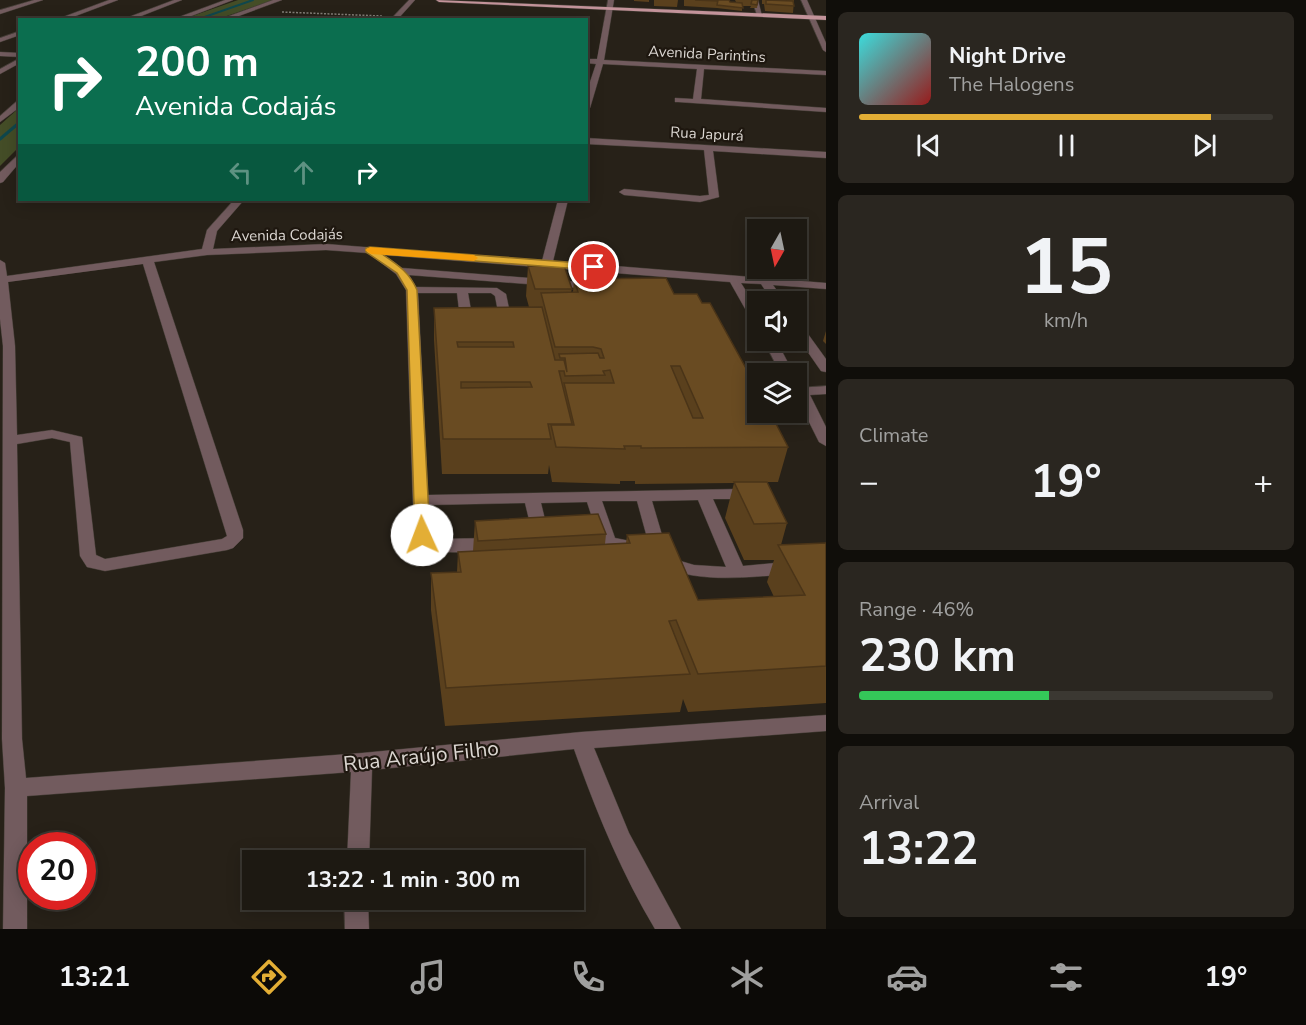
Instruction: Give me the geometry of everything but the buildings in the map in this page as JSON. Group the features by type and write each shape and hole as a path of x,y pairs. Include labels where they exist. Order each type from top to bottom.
{"main road":[{"path":"439,0 610,4 819,18"}],"street":[{"path":"0,12 40,0"},
{"path":"64,18 115,0"},
{"path":"130,18 179,0"},
{"path":"180,18 231,0"},
{"path":"227,18 279,0"},
{"path":"394,18 412,0"},
{"path":"755,0 760,15"},
{"path":"804,0 819,18 826,50"},
{"path":"811,0 826,33"},
{"path":"588,101 600,62 610,4"},
{"path":"0,40 18,34"},
{"path":"0,54 18,55"},
{"path":"0,72 18,61"},
{"name":"Avenida Parintins","path":"588,61 826,74"},
{"path":"697,101 701,67"},
{"path":"0,72 18,72"},
{"path":"678,100 826,110"},
{"path":"0,120 18,105"},
{"name":"Rua Japurá","path":"588,141 826,155"},
{"path":"624,192 700,199 714,197 708,148"},
{"path":"0,180 18,158"},
{"path":"207,252 212,230 238,201"},
{"path":"547,264 563,201"},
{"name":"Avenida Codajás","path":"1,274 207,252 256,248 326,247 826,286"},
{"path":"370,250 400,271 412,290 422,535 431,545 508,544"},
{"path":"9,441 55,433 69,435 77,440 88,556 93,563 105,565 227,544 235,538 236,530 147,259"},
{"path":"400,271 605,286"},
{"path":"1,274 9,346 12,739 16,788 15,929"},
{"path":"733,278 747,302"},
{"path":"764,281 771,291"},
{"path":"412,290 462,289"},
{"path":"807,341 826,368"},
{"path":"826,390 806,390 801,393 826,442"},
{"path":"703,494 737,572"},
{"path":"421,500 738,494 751,498 760,511"},
{"path":"643,496 662,560"},
{"path":"593,497 609,542"},
{"path":"532,498 542,542"},
{"path":"575,541 609,542 637,548 678,568 701,573 779,569 785,564 779,549"},
{"name":"Rua Araújo Filho","path":"16,788 362,762 581,740 826,723"},
{"path":"581,740 624,851 669,929"},
{"path":"358,850 362,762"},
{"path":"356,910 357,929"}],"path":[{"path":"280,12 394,18"}],"green space":[{"path":"238,0 274,0 221,18 187,18"},
{"path":"18,109 18,148 0,166 0,125"}],"waterway":[{"path":"202,18 253,0"},
{"path":"0,139 18,124"}],"slow traffic":[{"path":"371,251 474,258"}],"route":[{"path":"422,535 412,290 400,271 370,250 594,267"}]}
